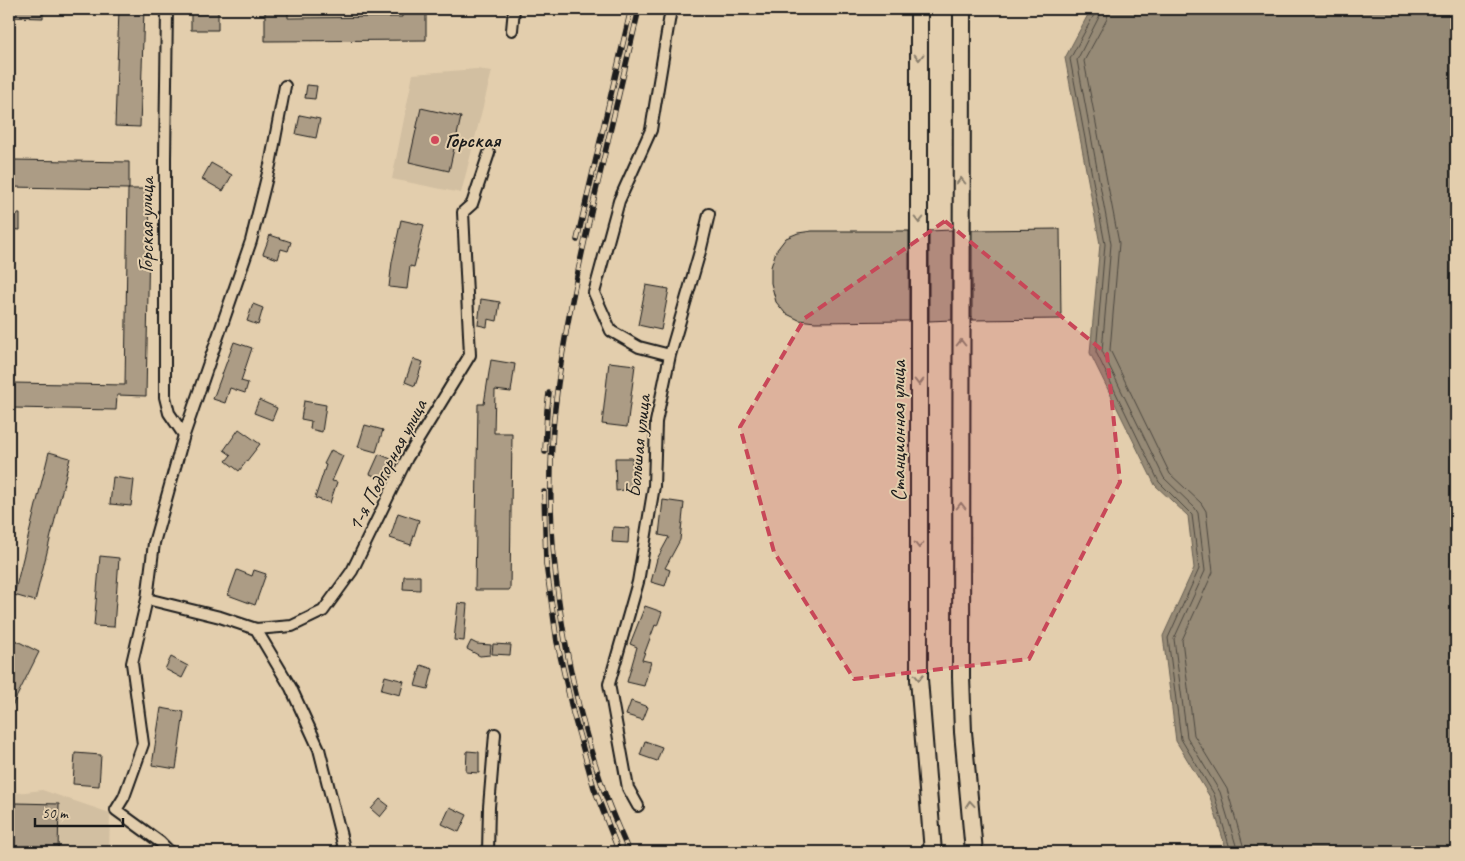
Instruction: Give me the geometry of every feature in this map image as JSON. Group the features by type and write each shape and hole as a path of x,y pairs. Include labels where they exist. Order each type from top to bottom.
{"main road":[{"name":"Станционная улица","path":"919,9 919,679 933,852"},
{"path":"962,9 961,677 963,732 974,852"}],"street":[{"name":"Горская улица","path":"167,9 164,158 165,397 169,413 184,436"},
{"path":"512,30 514,9"},
{"path":"670,355 639,347 611,330 594,293 618,201 651,130 671,9"},
{"path":"170,852 160,842 116,810 124,797 143,744 132,662 147,599 154,543 184,436 251,240 270,164 285,86"},
{"name":"1-я Подгорная улица","path":"147,599 220,617 256,629 292,626 323,612 352,571 407,458 470,355 463,212 472,204 489,153"},
{"name":"Большая улица","path":"638,806 628,788 610,684 638,582 654,486 656,422 670,355 709,214"},
{"path":"256,629 291,688 319,749 345,852"},
{"path":"488,852 489,807 495,734"}],"highlighted area":[{"path":"945,221 1107,354 1120,482 1029,659 854,679 774,552 740,427 805,318"}],"shaded area":[{"path":"476,69 492,71 461,193 392,179 413,74"},
{"path":"42,790 110,813 109,852 9,852 9,794"}],"water":[{"path":"1091,9 1456,9 1456,852 1227,852 1210,797 1176,741 1163,636 1194,568 1188,516 1155,485 1090,353 1100,244 1065,58"}],"building":[{"path":"9,9 43,9 43,18 9,17"},
{"path":"119,9 144,9 140,127 115,126"},
{"path":"191,9 218,9 218,30 191,30"},
{"path":"265,9 288,9 288,18 402,17 402,9 426,9 426,40 265,41"},
{"path":"307,85 317,86 315,99 305,98"},
{"name":"Горская","path":"421,108 461,117 449,171 409,162"},
{"path":"300,115 320,119 316,138 296,134"},
{"path":"14,160 129,162 129,189 9,187 9,178 14,178"},
{"path":"211,163 232,175 223,191 202,179"},
{"path":"128,189 150,189 146,396 117,395 116,410 12,408 13,383 125,385"},
{"path":"9,214 20,214 20,230 9,229"},
{"path":"401,220 424,225 414,267 410,266 407,289 389,287"},
{"path":"1060,229 1061,319 972,320 972,230"},
{"path":"952,230 952,320 929,321 929,231"},
{"path":"812,231 909,231 909,321 815,322 799,320 785,313 776,302 771,283 771,267 776,251 786,238 798,233"},
{"path":"270,235 291,242 288,251 281,249 278,259 263,254"},
{"path":"646,285 669,289 661,330 638,325"},
{"path":"481,299 500,302 497,321 488,319 487,327 478,325"},
{"path":"253,304 263,308 258,325 247,321"},
{"path":"234,342 252,348 241,381 248,383 245,393 230,388 225,403 213,399"},
{"path":"413,359 423,362 415,386 405,382"},
{"path":"491,360 515,364 511,392 495,390 494,433 512,433 510,590 475,590 478,404 484,404"},
{"path":"609,362 635,365 627,427 602,424"},
{"path":"259,400 277,408 272,420 254,413"},
{"path":"304,401 326,405 322,432 310,429 311,421 301,419"},
{"path":"365,425 383,430 376,452 358,447"},
{"path":"239,429 260,444 239,471 226,461 231,455 224,450"},
{"path":"331,450 343,456 332,481 337,482 330,503 315,498 326,465 324,464"},
{"path":"49,452 70,458 35,601 14,595"},
{"path":"379,454 398,462 388,482 370,474"},
{"path":"615,458 632,458 633,489 616,491"},
{"path":"113,477 134,480 131,506 110,504"},
{"path":"663,500 684,503 680,540 665,568 670,570 665,586 651,582 657,559 669,537 659,535"},
{"path":"398,513 419,520 411,545 390,538"},
{"path":"613,527 629,528 628,543 612,542"},
{"path":"100,556 119,558 114,627 94,626"},
{"path":"237,570 252,576 254,570 266,574 255,605 228,595"},
{"path":"404,576 420,576 420,590 403,589"},
{"path":"458,603 467,604 464,641 454,640"},
{"path":"645,606 662,612 642,660 651,662 644,686 627,682 637,647 630,644"},
{"path":"15,640 39,652 9,712 9,652"},
{"path":"471,641 477,644 491,645 490,655 480,656 467,649"},
{"path":"493,644 511,645 510,655 492,654"},
{"path":"171,657 188,666 182,678 165,669"},
{"path":"421,665 433,669 428,689 415,686"},
{"path":"385,676 404,681 400,695 381,690"},
{"path":"631,701 648,707 643,720 626,715"},
{"path":"161,708 184,712 176,769 152,765"},
{"path":"645,741 662,747 657,761 640,755"},
{"path":"467,751 479,752 479,773 466,772"},
{"path":"75,753 101,755 99,786 73,784"},
{"path":"380,799 389,806 380,817 371,809"},
{"path":"15,803 59,804 58,852 14,852"},
{"path":"450,807 467,815 459,832 442,824"}],"railway":[{"path":"577,240 631,9"},
{"path":"629,852 603,788 589,743 567,649 553,551 551,455 558,381 572,301 639,9"},
{"path":"545,452 549,393"},
{"path":"544,492 546,564 557,642 573,713 594,788 619,852"}],"place":[{"name":"Горская","path":"435,140"}]}
